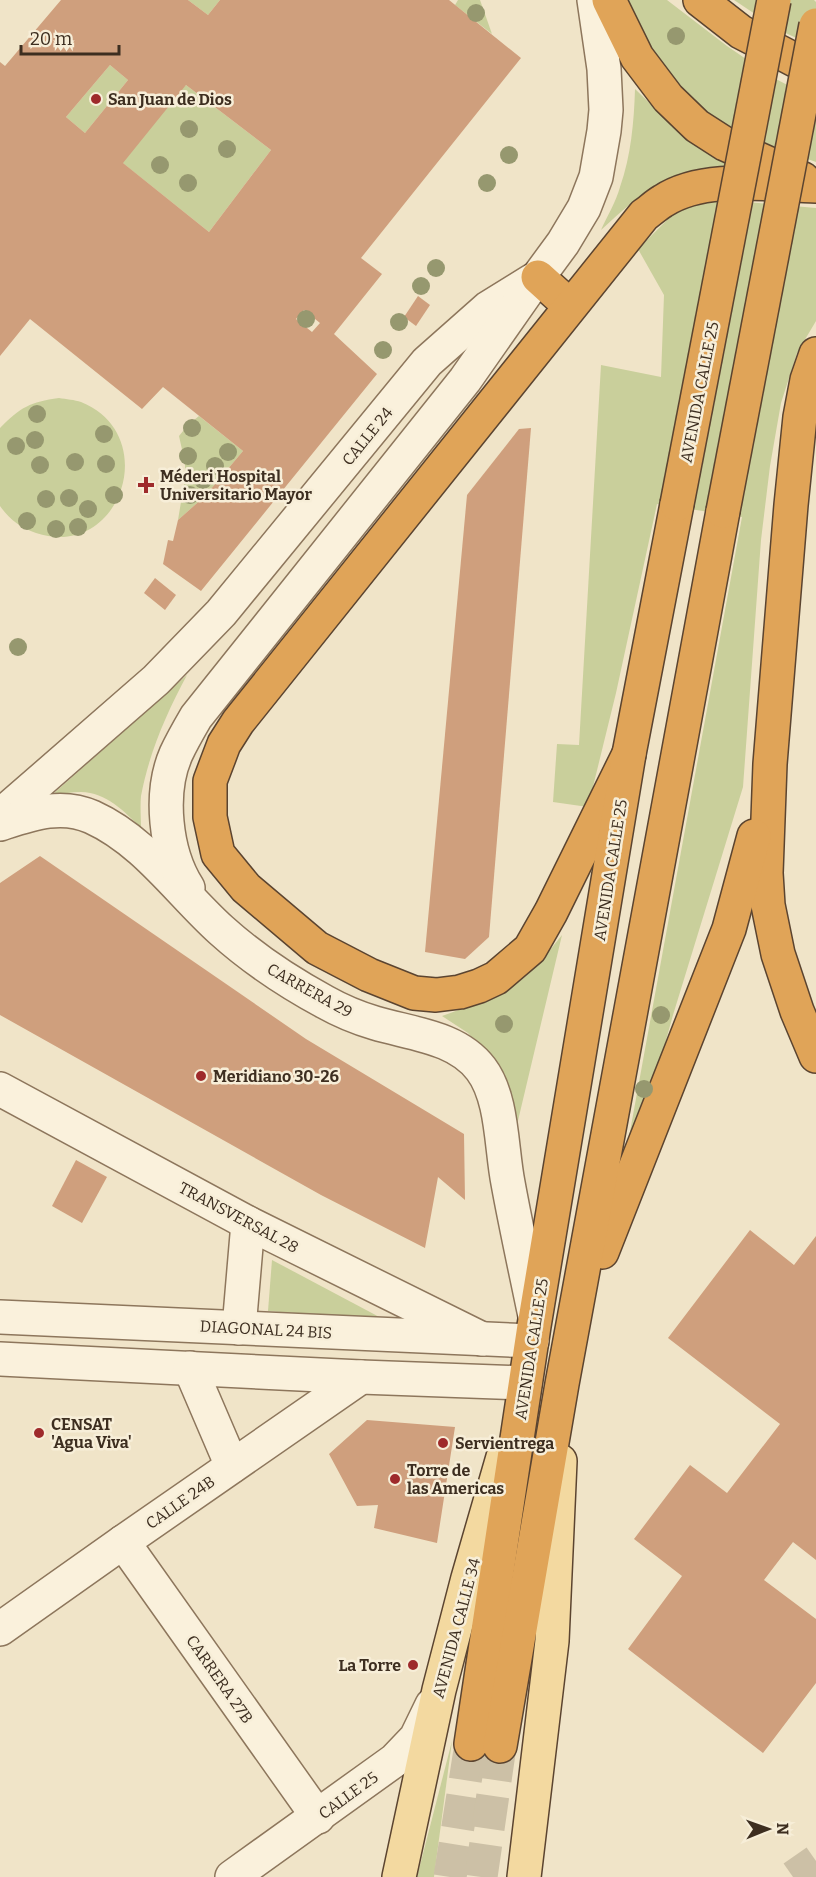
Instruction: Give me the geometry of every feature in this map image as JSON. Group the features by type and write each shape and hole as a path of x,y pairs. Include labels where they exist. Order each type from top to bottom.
{"highway":[{"path":"609,0 637,57 668,98 697,126 725,144 816,185"},
{"path":"699,0 741,32 816,71"},
{"name":"AVENIDA CALLE 25","path":"774,0 629,754 525,1383 486,1745 574,1324 723,511 816,25"},
{"path":"629,754 551,912 530,949 496,978 460,992 436,995 414,993 369,975 317,948 246,888 231,871 218,854 210,816 210,781 224,744 238,722 644,215 680,192 723,183 816,185"},
{"path":"538,277 570,306"},
{"path":"816,354 807,380 800,417 770,764 766,873 768,905 778,954 797,1011 816,1056"},
{"path":"574,1324 729,928 751,854 770,764"}],"main road":[{"name":"AVENIDA CALLE 34","path":"399,1877 439,1690 468,1578 525,1383"},
{"path":"524,1873 552,1641 562,1384"}],"street":[{"name":"CALLE 24","path":"0,816 156,680 221,613 428,362 488,308 538,277 563,243 584,208 596,177 604,131 606,110 604,69 594,0"},
{"path":"221,929 203,910 176,866 170,841 166,801 169,777 176,755 196,717 465,380 538,277"},
{"name":"CARRERA 29","path":"0,824 38,811 78,811 93,818 113,828 149,857 221,929 259,961 324,1002 351,1015 452,1044 467,1054 482,1070 494,1092 507,1182 534,1329"},
{"name":"TRANSVERSAL 28","path":"0,1089 248,1223 482,1339"},
{"path":"239,1328 248,1223"},
{"name":"DIAGONAL 24 BIS","path":"0,1317 482,1339 534,1329"},
{"path":"0,1359 525,1383"},
{"path":"190,1368 232,1466"},
{"name":"CALLE 24B","path":"0,1629 361,1377"},
{"name":"CARRERA 27B","path":"123,1542 318,1817"},
{"name":"CALLE 25","path":"232,1877 395,1760 416,1738 439,1690"}],"green space":[{"path":"188,0 220,0 208,15"},
{"path":"458,0 480,0 492,34 455,5"},
{"path":"621,0 667,0 727,46 774,78 816,100 816,162 731,132 695,105 659,62"},
{"path":"734,0 814,0 816,2 816,47 779,30"},
{"path":"110,65 128,80 85,133 66,117"},
{"path":"186,85 271,150 209,232 109,152"},
{"path":"635,89 667,120 697,144 733,165 672,177 639,197 601,230 616,198 627,163 633,126"},
{"path":"711,199 816,208 816,321 797,353 781,403 770,466 761,540 743,787 673,1015 646,1112 623,1170 742,517 657,504 616,693 588,807 553,802 557,744 579,745 601,365 661,377 664,295 638,249 680,207"},
{"path":"59,398 81,402 106,418 120,440 125,465 121,490 109,513 90,529 65,537 36,533 25,528 11,519 0,506 0,428 26,407 40,401"},
{"path":"199,416 243,451 205,496 178,520 185,478 185,463 179,436"},
{"path":"187,675 172,703 149,764 141,796 141,828 114,804 99,795 81,792 52,795"},
{"path":"562,935 512,1146 492,1061 468,1033 442,1016 492,997 520,981"},
{"path":"272,1260 385,1320 268,1311"},
{"path":"452,1741 434,1877 417,1877"}],"building":[{"name":"Méderi Hospital Universitario Mayor","path":"61,0 188,0 208,15 220,0 449,0 521,58 361,258 382,274 334,334 377,374 201,591 163,564 168,540 173,541 178,520 205,496 243,451 163,387 142,409 30,319 0,356 0,62 5,66","holes":["110,65 128,80 85,133 66,117","186,85 271,150 209,232 123,163","304,310 320,323 312,332 296,319"]},
{"path":"418,296 430,305 416,326 404,317"},
{"path":"531,428 489,937 465,959 425,952 467,495 519,429"},
{"path":"155,578 176,595 165,610 144,593"},
{"path":"40,856 306,1039 464,1134 465,1200 438,1177 425,1248 321,1195 0,1015 0,883"},
{"path":"76,1160 107,1177 82,1223 52,1206"},
{"path":"750,1230 794,1265 816,1236 816,1560 793,1542 764,1580 816,1619 816,1683 763,1753 628,1649 682,1576 634,1539 690,1465 727,1493 780,1424 668,1338"},
{"name":"Torre de las Americas","path":"367,1420 455,1427 437,1543 374,1528 378,1505 357,1506 329,1454"}],"tunnel":[{"path":"450,1877 471,1744"},
{"path":"481,1877 500,1746"},
{"path":"793,1877 816,1861"}],"place":[{"name":"San Juan de Dios","path":"96,99"},
{"name":"Méderi Hospital Universitario Mayor","path":"146,485"},
{"name":"Meridiano 30-26","path":"201,1076"},
{"name":"CENSAT 'Agua Viva'","path":"39,1433"},
{"name":"Servientrega","path":"443,1443"},
{"name":"Torre de las Americas","path":"395,1479"},
{"name":"La Torre","path":"413,1665"}]}
